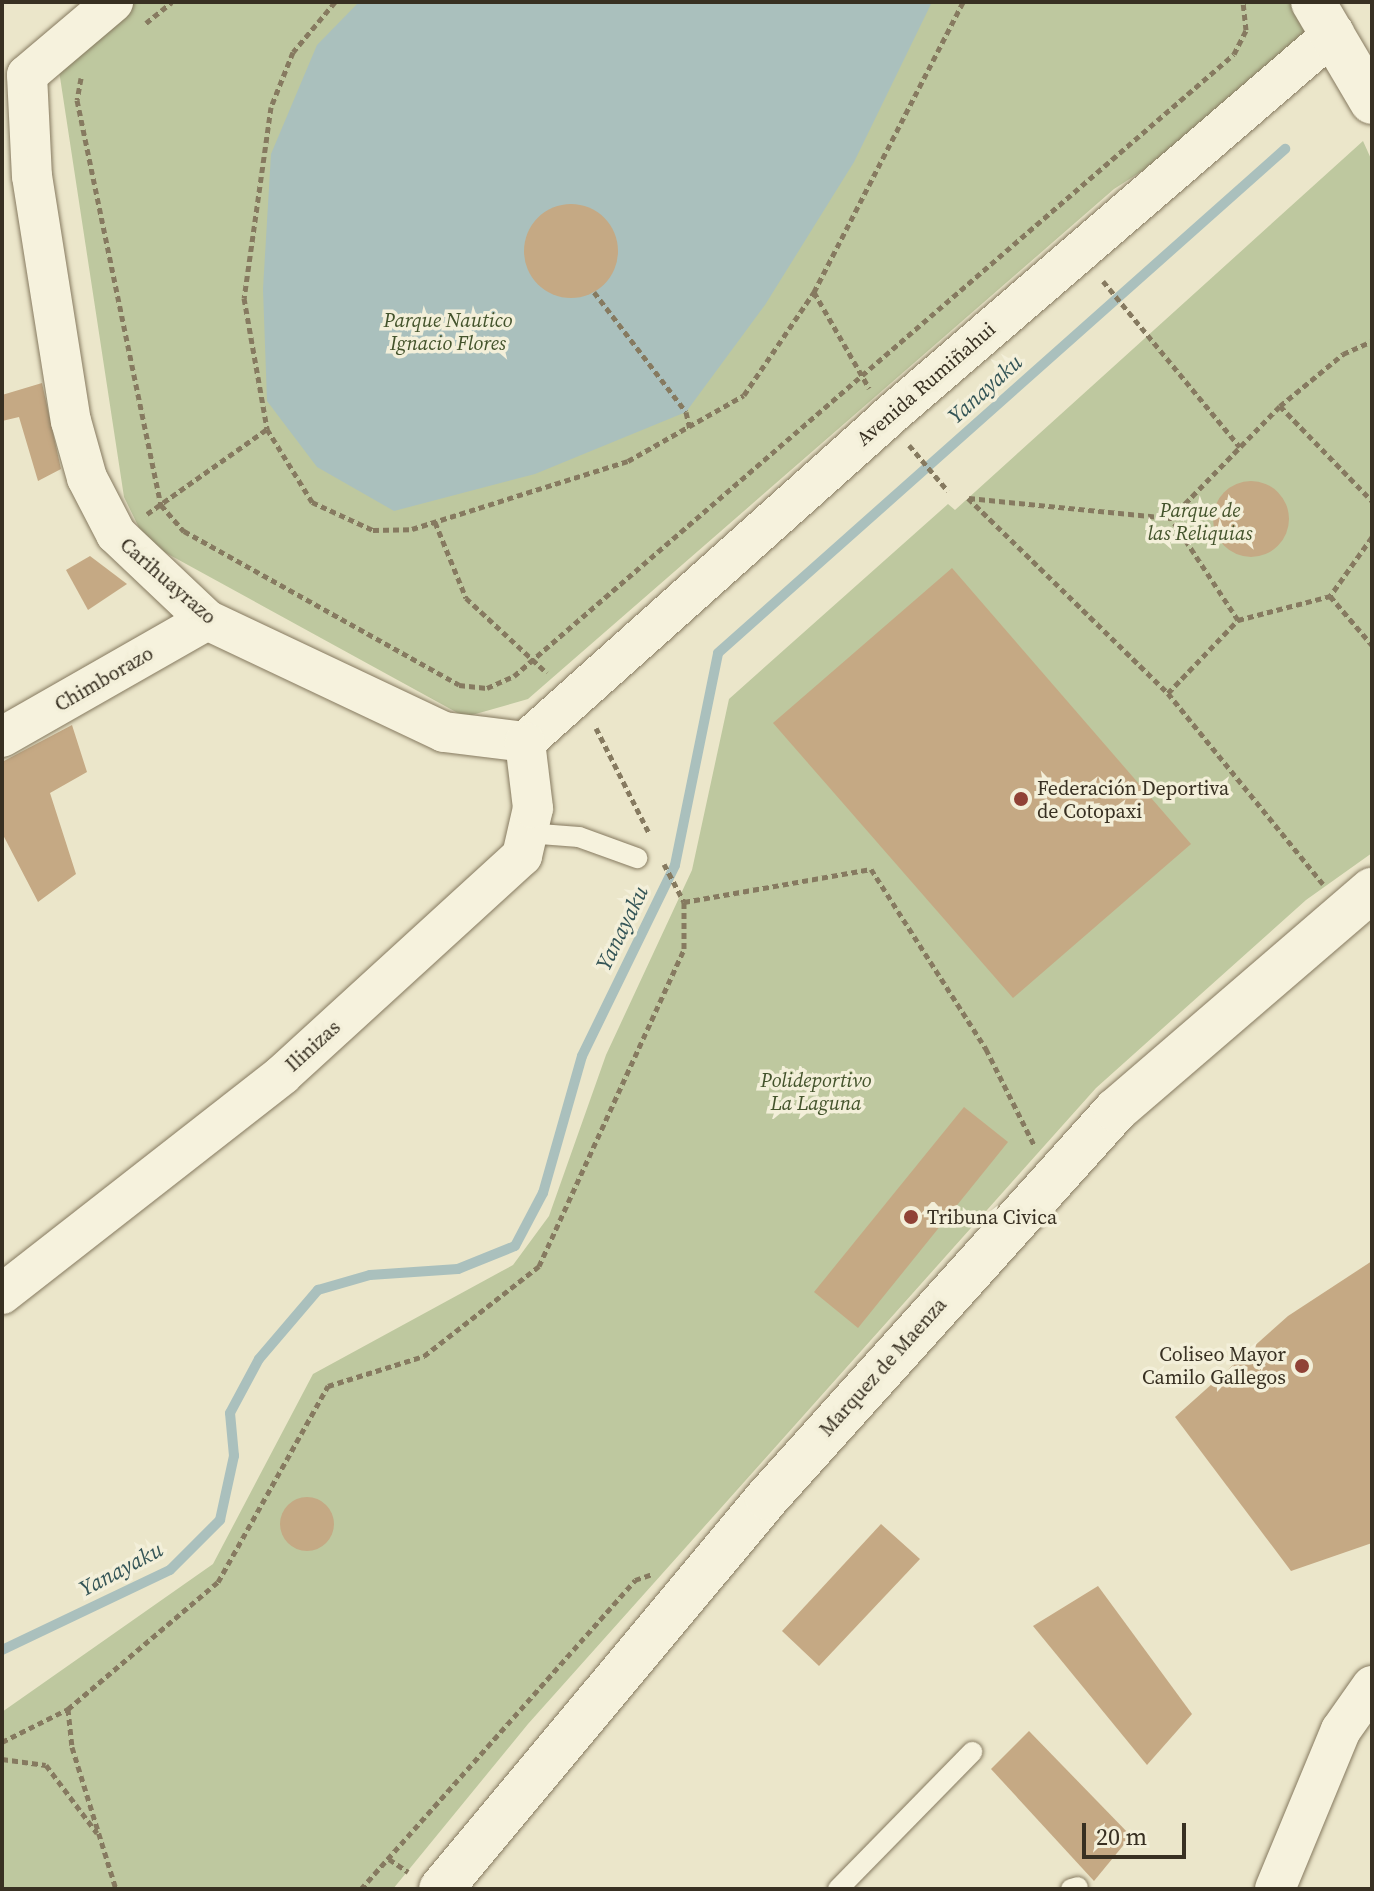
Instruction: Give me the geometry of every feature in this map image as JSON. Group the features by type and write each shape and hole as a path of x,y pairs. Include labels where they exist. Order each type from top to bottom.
{"street":[{"path":"14,70 113,2"},
{"path":"1329,26 1372,102"},
{"name":"Avenida Rumiñahui","path":"525,742 898,432 1329,26"},
{"name":"Carihuayrazo","path":"14,70 17,181 71,421 87,478 116,534 207,620 444,732 525,742"},
{"name":"Chimborazo","path":"2,737 207,620"},
{"name":"Ilinizas","path":"2,1294 282,1075 522,856 533,808 525,742"},
{"name":"Marquez de Maenza","path":"441,1889 767,1498 1116,1110 1358,900"},
{"path":"1275,1889 1341,1730 1372,1686"}],"lane":[{"path":"527,833 579,837 637,858"},
{"path":"838,1889 972,1752"}],"path":[{"path":"335,2 293,52 271,107 260,159 244,298 267,429 312,502 373,530 435,522 628,461 690,429 744,395 814,292 963,2"},
{"path":"87,70 77,100 161,505 184,531 459,685 502,684 1234,54 1246,30 1243,2"},
{"path":"1098,275 1240,447"},
{"path":"594,292 686,412 690,429"},
{"path":"814,292 898,432 948,491"},
{"path":"1171,518 1280,406 1343,354 1372,341"},
{"path":"1280,406 1372,501"},
{"path":"116,534 267,429"},
{"path":"1171,518 968,498 1168,693 1358,900"},
{"path":"1171,518 1238,620"},
{"path":"435,522 466,598 534,658 596,728 652,839"},
{"path":"1168,693 1238,620 1330,596 1372,537"},
{"path":"1330,596 1372,645"},
{"path":"2,1742 68,1709 218,1582 328,1386 424,1356 539,1266 684,949 684,902 659,853"},
{"path":"684,902 871,869 986,1049 1025,1136 1060,1172"},
{"path":"361,1889 635,1580 664,1571"},
{"path":"68,1709 72,1747 116,1889"},
{"path":"2,1759 46,1765 100,1837"}],"green space":[{"name":"Parque Nautico Ignacio Flores","path":"132,2 1306,2 1340,44 1114,189 528,699 465,717 146,542 124,497 58,64"},
{"path":"1363,141 1372,161 1372,853 1306,900 1096,1088 528,1724 393,1889 2,1889 2,1712 213,1564 313,1374 513,1265 549,1216 606,1055 692,870 729,699 948,504 955,510"}],"water":[{"name":"Parque Nautico Ignacio Flores","path":"359,2 932,2 854,162 765,305 686,412 535,474 394,511 317,467 267,401 263,289 271,154 317,45"}],"building":[{"path":"571,204 589,208 604,218 614,233 618,251 614,269 604,284 589,294 571,298 553,294 538,284 528,269 524,251 528,233 538,218 553,208"},
{"path":"42,383 61,469 38,481 19,417 2,421 2,395"},
{"path":"1251,481 1266,484 1278,492 1286,504 1289,519 1286,534 1278,546 1266,554 1251,557 1236,554 1224,546 1216,534 1213,519 1216,504 1224,492 1236,484"},
{"path":"90,556 127,584 88,610 66,570"},
{"path":"952,568 1191,844 1013,998 773,723"},
{"path":"72,725 87,772 50,793 76,874 38,902 2,833 2,762"},
{"name":"Tribuna Civica","path":"964,1107 1008,1142 858,1328 814,1292"},
{"name":"Coliseo Mayor Camilo Gallegos","path":"1372,1261 1372,1543 1291,1571 1175,1417 1288,1316"},
{"path":"307,1497 326,1505 334,1524 326,1543 307,1551 288,1543 280,1524 288,1505"},
{"path":"881,1524 920,1559 819,1666 782,1631"},
{"path":"1098,1586 1192,1714 1147,1765 1033,1626"},
{"path":"1029,1731 1131,1836 1094,1881 991,1769"}],"waterway":[{"name":"Yanayaku","path":"2,1650 170,1570 220,1520 234,1456 230,1413 259,1359 318,1290 370,1275 458,1269 515,1246 543,1193 582,1056 675,865 718,653 1285,149"}],"place":[{"name":"Federación Deportiva de Cotopaxi","path":"1021,799"},
{"name":"Tribuna Civica","path":"911,1217"},
{"name":"Coliseo Mayor Camilo Gallegos","path":"1302,1366"}],"park label":[{"name":"Parque de las Reliquias","path":"1200,522"},
{"name":"Polideportivo La Laguna","path":"816,1092"}]}
